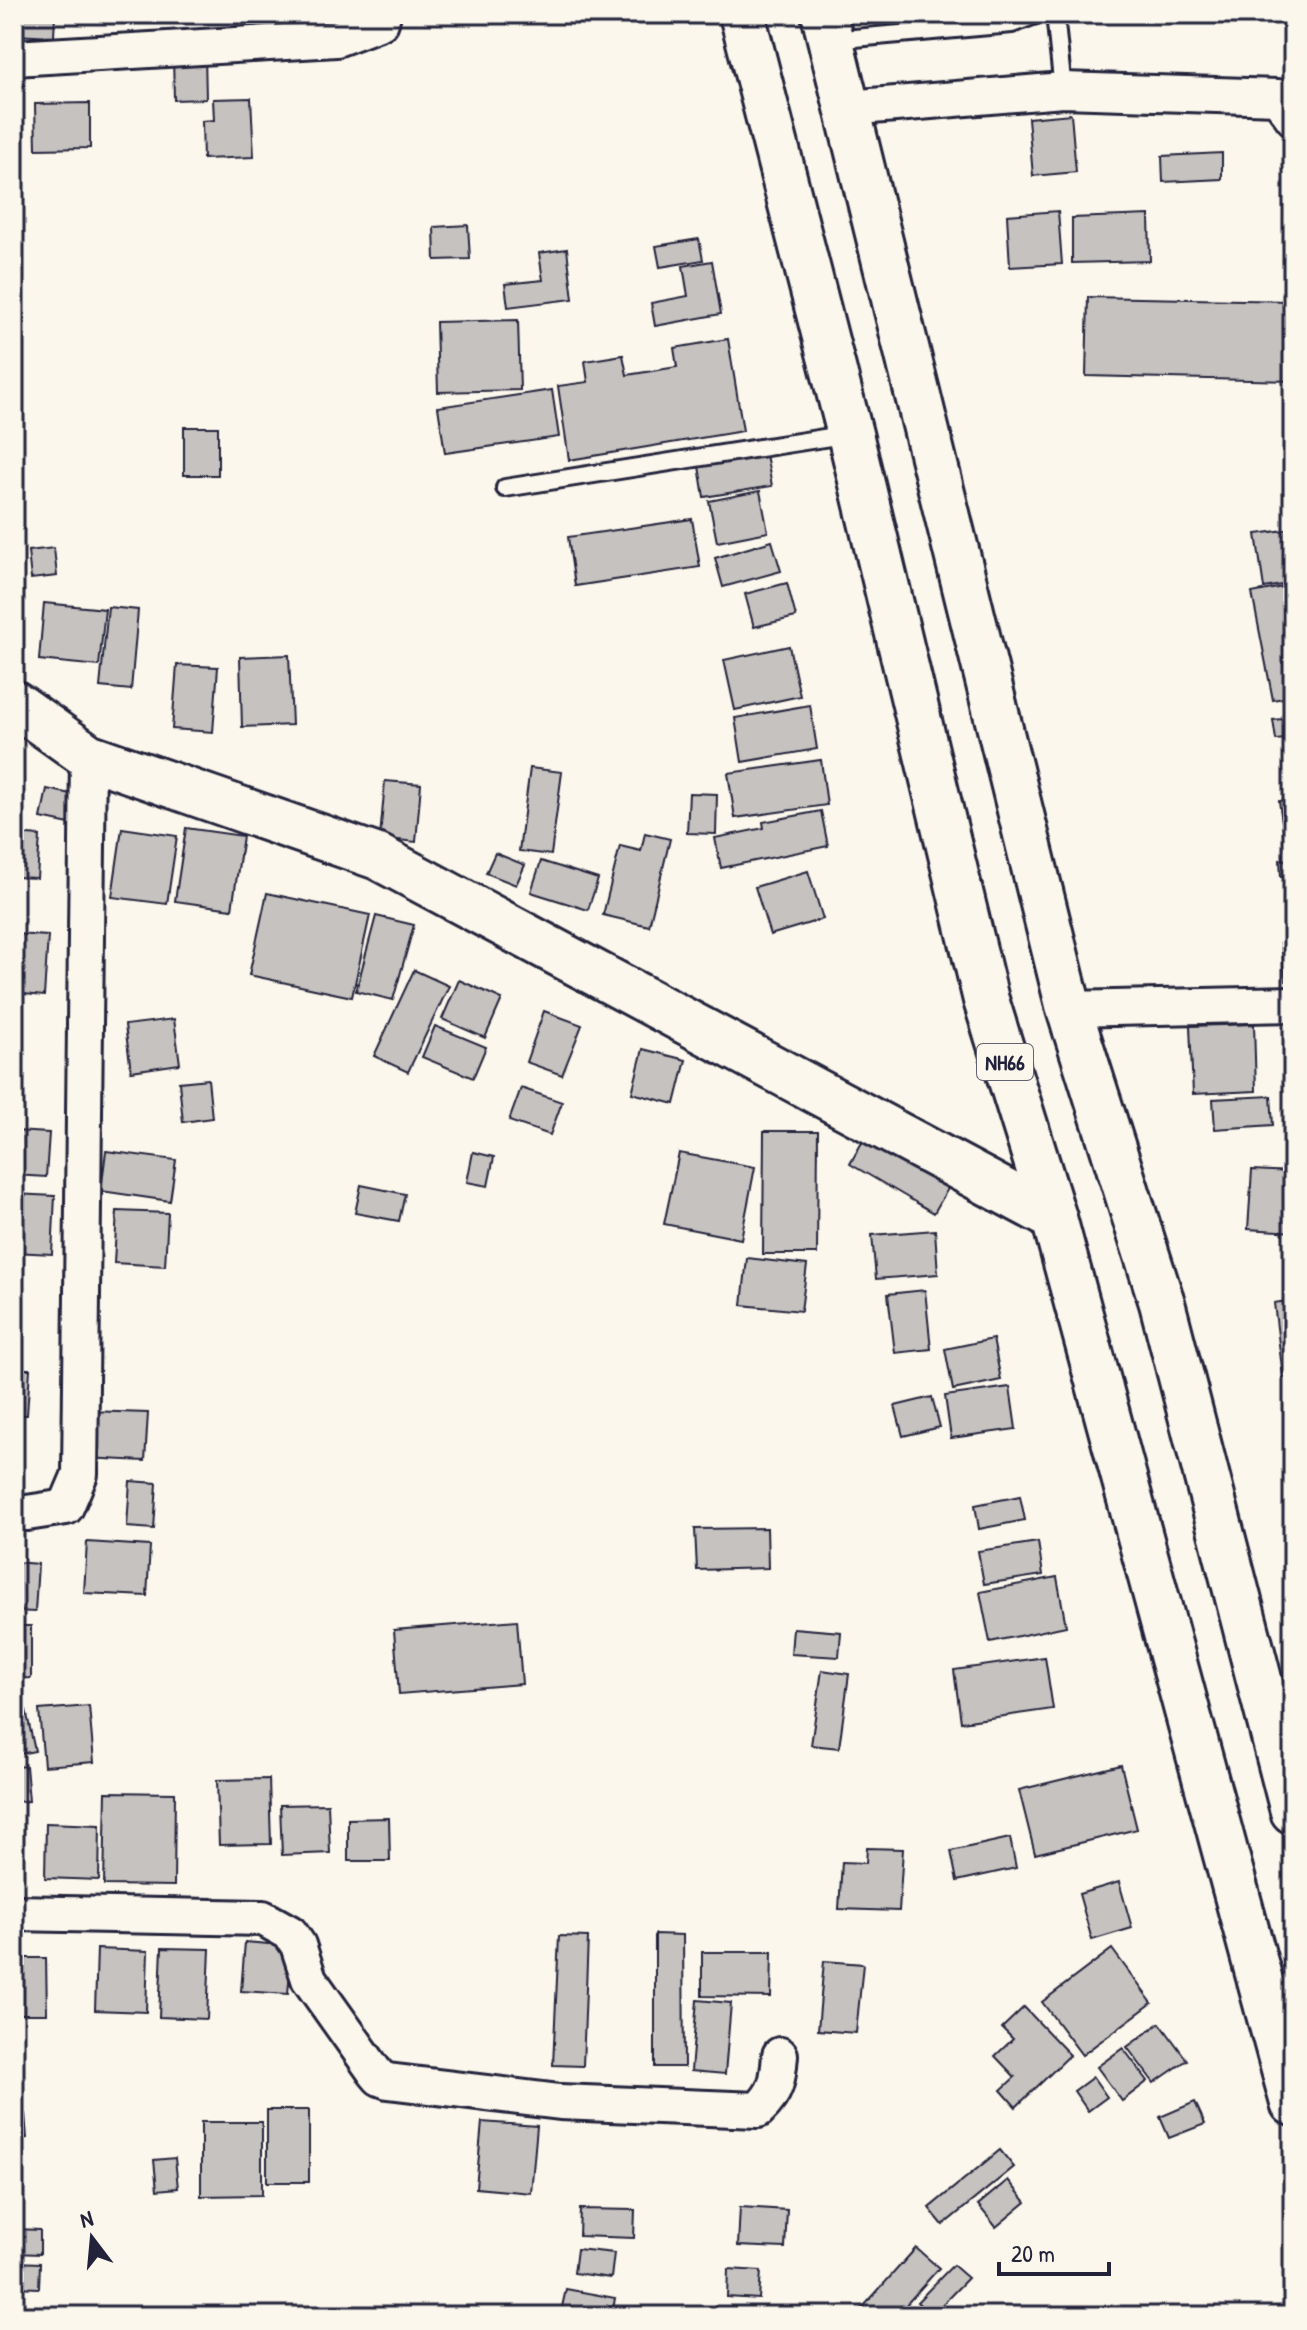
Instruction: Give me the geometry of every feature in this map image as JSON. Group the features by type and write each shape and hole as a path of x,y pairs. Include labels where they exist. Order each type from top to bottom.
{"main road":[{"name":"NH66","path":"742,14 850,434 986,1000 1054,1218 1293,2103"},
{"path":"827,27 1069,1009 1162,1303 1293,1811"},
{"path":"14,703 88,756 378,857 1054,1218"}],"street":[{"path":"14,58 336,39 381,22 383,14"},
{"path":"848,108 1063,90 1278,97 1293,118"},
{"path":"14,1512 66,1507 80,1474 88,756"},
{"path":"1069,1009 1293,1004"},
{"path":"14,1913 263,1918 290,1933 298,1945 309,1979 375,2072 388,2081 560,2102 758,2110 771,2097 778,2079 780,2055"}],"lane":[{"path":"827,27 1012,24 1038,14"},
{"path":"1055,14 1063,90"},
{"path":"505,488 850,434"}],"building":[{"path":"14,14 55,14 54,37 14,35"},
{"path":"318,14 373,14 318,18"},
{"path":"205,54 206,99 174,100 173,55"},
{"path":"251,98 254,157 203,159 202,121 214,120 213,99"},
{"path":"90,103 90,148 36,149 35,104"},
{"path":"1071,114 1076,172 1033,176 1028,118"},
{"path":"1222,153 1222,179 1163,182 1162,156"},
{"path":"1058,211 1062,264 1010,267 1007,215"},
{"path":"1149,215 1150,261 1072,263 1072,218"},
{"path":"468,225 470,259 435,260 434,227"},
{"path":"699,239 703,260 660,267 656,246"},
{"path":"567,249 573,299 508,307 505,284 543,280 539,253"},
{"path":"712,261 721,314 655,326 651,303 688,296 683,266"},
{"path":"1088,297 1293,301 1293,381 1086,376"},
{"path":"518,320 520,390 438,392 436,322"},
{"path":"728,339 743,431 569,460 558,386 588,382 585,361 623,355 627,375 677,367 674,348"},
{"path":"552,390 559,437 445,453 438,407"},
{"path":"184,427 218,427 218,475 184,475"},
{"path":"765,449 772,486 704,497 698,460"},
{"path":"760,491 768,532 717,542 709,501"},
{"path":"692,519 700,567 575,586 568,537"},
{"path":"1293,529 1293,583 1264,588 1256,534"},
{"path":"772,541 781,571 723,587 715,558"},
{"path":"54,548 57,576 31,579 28,551"},
{"path":"787,583 796,617 754,627 745,594"},
{"path":"1293,585 1293,696 1273,700 1252,593"},
{"path":"44,603 105,609 99,666 39,660"},
{"path":"108,607 138,610 131,690 100,687"},
{"path":"789,646 800,696 735,710 724,660"},
{"path":"289,655 292,725 242,727 240,657"},
{"path":"177,665 218,667 213,732 172,729"},
{"path":"810,705 817,749 742,762 735,718"},
{"path":"1293,718 1293,762 1288,762 1285,739 1276,740 1273,720"},
{"path":"821,760 827,805 735,818 728,773"},
{"path":"530,768 562,772 551,855 519,851"},
{"path":"385,781 421,784 416,842 380,838"},
{"path":"47,789 80,796 74,825 41,818"},
{"path":"689,793 717,794 716,834 687,833"},
{"path":"1293,799 1293,848 1286,849 1279,801"},
{"path":"821,811 828,846 721,868 715,838 764,828 763,822"},
{"path":"122,828 177,836 167,904 112,897"},
{"path":"186,828 243,836 232,909 175,901"},
{"path":"645,833 670,839 649,926 603,915 620,846 641,851"},
{"path":"14,834 40,836 37,878 14,877"},
{"path":"495,853 525,865 516,885 486,873"},
{"path":"1293,859 1293,919 1290,877 1281,877 1280,860"},
{"path":"541,861 598,879 588,910 531,892"},
{"path":"808,871 823,919 770,935 755,887"},
{"path":"267,893 370,915 352,997 249,975"},
{"path":"376,916 414,925 393,1000 356,991"},
{"path":"14,934 48,936 44,996 14,993"},
{"path":"1293,942 1293,980 1286,981 1281,943"},
{"path":"414,970 449,986 408,1072 374,1056"},
{"path":"459,980 502,999 485,1038 442,1019"},
{"path":"544,1011 582,1025 562,1075 526,1062"},
{"path":"174,1019 180,1064 131,1071 125,1025"},
{"path":"1254,1024 1256,1091 1193,1094 1190,1026"},
{"path":"435,1026 486,1047 473,1078 422,1057"},
{"path":"643,1049 686,1060 675,1104 632,1093"},
{"path":"208,1079 212,1118 183,1122 179,1082"},
{"path":"521,1088 562,1102 550,1135 509,1121"},
{"path":"1271,1096 1273,1125 1215,1129 1213,1099"},
{"path":"1287,1105 1293,1105 1293,1139 1288,1139"},
{"path":"14,1131 49,1133 46,1177 14,1175"},
{"path":"764,1131 818,1131 817,1254 763,1254"},
{"path":"865,1137 950,1185 934,1213 850,1164"},
{"path":"106,1151 176,1160 170,1201 101,1191"},
{"path":"473,1152 494,1157 488,1186 467,1182"},
{"path":"679,1153 755,1167 741,1239 664,1224"},
{"path":"1252,1170 1293,1172 1293,1232 1248,1229"},
{"path":"361,1185 405,1194 399,1221 355,1213"},
{"path":"14,1194 55,1196 52,1254 14,1252"},
{"path":"117,1211 168,1213 165,1266 114,1263"},
{"path":"935,1230 938,1274 876,1279 872,1235"},
{"path":"747,1258 807,1265 801,1311 742,1305"},
{"path":"925,1290 931,1349 895,1353 888,1294"},
{"path":"1293,1300 1293,1376 1283,1377 1274,1303"},
{"path":"993,1339 1001,1380 953,1390 945,1349"},
{"path":"14,1369 30,1369 27,1415 14,1415"},
{"path":"1010,1387 1016,1429 951,1438 945,1396"},
{"path":"932,1397 940,1427 903,1436 895,1406"},
{"path":"87,1411 148,1413 145,1461 85,1458"},
{"path":"130,1481 157,1483 154,1529 127,1527"},
{"path":"1020,1496 1025,1520 979,1529 975,1505"},
{"path":"767,1528 768,1568 697,1570 695,1529"},
{"path":"87,1542 150,1546 147,1596 84,1593"},
{"path":"1038,1542 1043,1575 984,1584 978,1551"},
{"path":"14,1562 38,1564 35,1612 14,1611"},
{"path":"1057,1577 1066,1626 990,1642 980,1592"},
{"path":"517,1620 522,1684 399,1694 394,1630"},
{"path":"14,1626 31,1626 31,1678 14,1679"},
{"path":"793,1628 841,1632 839,1657 791,1654"},
{"path":"1045,1657 1053,1709 961,1722 954,1670"},
{"path":"822,1670 849,1674 839,1748 811,1745"},
{"path":"89,1706 94,1762 44,1766 39,1710"},
{"path":"26,1710 35,1751 14,1755 14,1713"},
{"path":"1121,1765 1137,1829 1035,1854 1019,1790"},
{"path":"26,1766 29,1801 14,1802 14,1767"},
{"path":"269,1779 271,1844 219,1845 217,1780"},
{"path":"106,1792 175,1793 174,1886 104,1885"},
{"path":"328,1804 330,1853 282,1855 280,1805"},
{"path":"389,1818 390,1861 348,1861 348,1819"},
{"path":"46,1823 100,1825 99,1880 45,1878"},
{"path":"1010,1838 1016,1868 957,1881 951,1851"},
{"path":"867,1848 903,1849 899,1911 839,1909 842,1862 866,1863"},
{"path":"1119,1882 1132,1928 1092,1940 1079,1894"},
{"path":"655,1934 683,1935 684,2067 655,2067"},
{"path":"559,1936 588,1937 583,2066 553,2065"},
{"path":"245,1942 292,1946 288,1994 241,1991"},
{"path":"162,1948 210,1949 207,2019 159,2017"},
{"path":"97,1949 148,1951 146,2012 95,2010"},
{"path":"1112,1949 1152,2003 1082,2055 1042,2002"},
{"path":"702,1952 772,1952 771,1997 702,1996"},
{"path":"14,1958 46,1958 47,2014 14,2014"},
{"path":"824,1961 863,1964 856,2033 818,2030"},
{"path":"697,2000 731,2003 725,2074 691,2071"},
{"path":"1024,2007 1070,2055 1016,2107 1001,2090 1015,2077 995,2056 1013,2039 1002,2028"},
{"path":"1160,2023 1187,2060 1154,2083 1127,2047"},
{"path":"1123,2048 1148,2081 1122,2101 1097,2067"},
{"path":"1093,2077 1107,2097 1088,2111 1074,2091"},
{"path":"1195,2102 1205,2124 1169,2138 1160,2117"},
{"path":"267,2110 309,2110 309,2182 267,2182"},
{"path":"25,2114 27,2138 14,2139 14,2115"},
{"path":"201,2122 262,2122 262,2195 201,2196"},
{"path":"482,2122 537,2126 531,2193 476,2188"},
{"path":"1000,2150 1014,2167 943,2225 929,2208"},
{"path":"175,2158 178,2188 157,2190 154,2160"},
{"path":"1008,2180 1026,2202 996,2227 978,2205"},
{"path":"740,2207 787,2210 785,2248 738,2246"},
{"path":"580,2209 635,2210 634,2238 579,2236"},
{"path":"14,2229 40,2230 40,2254 14,2253"},
{"path":"916,2248 939,2268 896,2316 855,2316"},
{"path":"577,2249 614,2253 611,2278 574,2273"},
{"path":"14,2262 40,2263 39,2288 14,2287"},
{"path":"953,2265 968,2278 931,2316 917,2302"},
{"path":"728,2269 761,2271 759,2299 727,2297"},
{"path":"566,2289 615,2298 612,2316 560,2316"}]}
